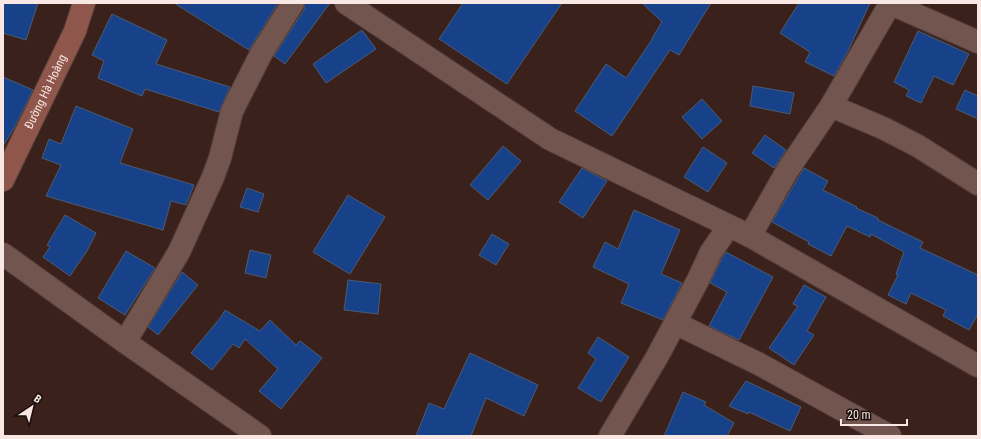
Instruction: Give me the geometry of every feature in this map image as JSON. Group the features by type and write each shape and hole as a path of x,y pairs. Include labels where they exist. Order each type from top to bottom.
{"street":[{"name":"Đường Hà Hoàng","path":"3,180 76,31 84,3"},
{"path":"125,342 179,252 213,177 232,111 261,54 293,3"},
{"path":"346,3 550,140 750,236 978,366"},
{"path":"750,236 787,171 831,106 890,3 978,42"},
{"path":"831,106 883,128 911,143 978,184"},
{"path":"610,436 675,323 711,252 729,226"},
{"path":"3,254 125,342 260,436"},
{"path":"675,323 760,364 890,436"}],"building":[{"path":"3,3 38,3 26,40 3,33"},
{"path":"174,3 278,3 249,50"},
{"path":"305,3 330,3 285,64 274,56 304,10"},
{"path":"463,3 562,3 507,84 439,39"},
{"path":"642,3 711,3 679,55 670,50 612,136 575,111 606,64 626,78 653,38 662,22"},
{"path":"799,3 870,3 848,51 834,76 805,62 810,52 780,33"},
{"path":"112,14 167,40 156,64 230,87 219,112 145,89 142,96 98,78 104,61 92,55"},
{"path":"362,30 376,49 326,83 313,64"},
{"path":"918,31 969,54 953,85 934,76 921,103 906,96 909,90 894,82"},
{"path":"3,77 33,90 13,130 3,146"},
{"path":"753,86 794,93 790,114 750,106"},
{"path":"965,90 978,96 978,119 956,109"},
{"path":"702,99 722,121 702,139 682,117"},
{"path":"76,106 133,129 120,163 194,185 186,205 171,201 163,230 46,196 61,165 42,158 49,139 61,144"},
{"path":"765,135 786,150 774,168 752,153"},
{"path":"503,146 521,161 488,200 470,185"},
{"path":"703,147 727,163 708,192 684,177"},
{"path":"582,168 607,181 583,218 559,202"},
{"path":"804,168 828,181 823,190 878,218 878,220 923,242 920,248 978,275 978,314 969,330 943,316 946,310 911,293 906,304 888,295 898,275 896,274 904,252 871,234 870,237 847,226 831,256 772,222"},
{"path":"247,188 264,194 258,212 240,207"},
{"path":"348,195 385,217 350,274 313,252"},
{"path":"634,210 680,230 661,274 682,283 663,320 621,303 629,284 593,267 605,242 618,249"},
{"path":"65,215 96,233 87,251 70,276 43,257 50,247 47,245"},
{"path":"492,234 509,244 496,265 479,255"},
{"path":"250,250 271,255 266,278 245,273"},
{"path":"126,251 155,268 125,315 98,298"},
{"path":"726,252 773,277 739,340 709,326 727,292 710,283"},
{"path":"182,272 198,285 158,335 148,327"},
{"path":"348,280 381,284 378,314 344,310"},
{"path":"804,285 826,297 807,331 814,335 794,365 769,348 798,306 793,304"},
{"path":"225,310 260,331 270,320 296,345 300,341 322,358 281,409 259,391 278,369 245,339 239,348 233,344 212,370 191,353 221,317"},
{"path":"598,337 629,357 601,402 578,388 596,359 588,353"},
{"path":"470,353 538,385 524,416 486,398 471,436 416,436 429,403 444,409"},
{"path":"746,381 801,407 790,431 749,412 748,414 729,406"},
{"path":"683,392 706,402 704,405 734,423 727,436 664,436"}]}
